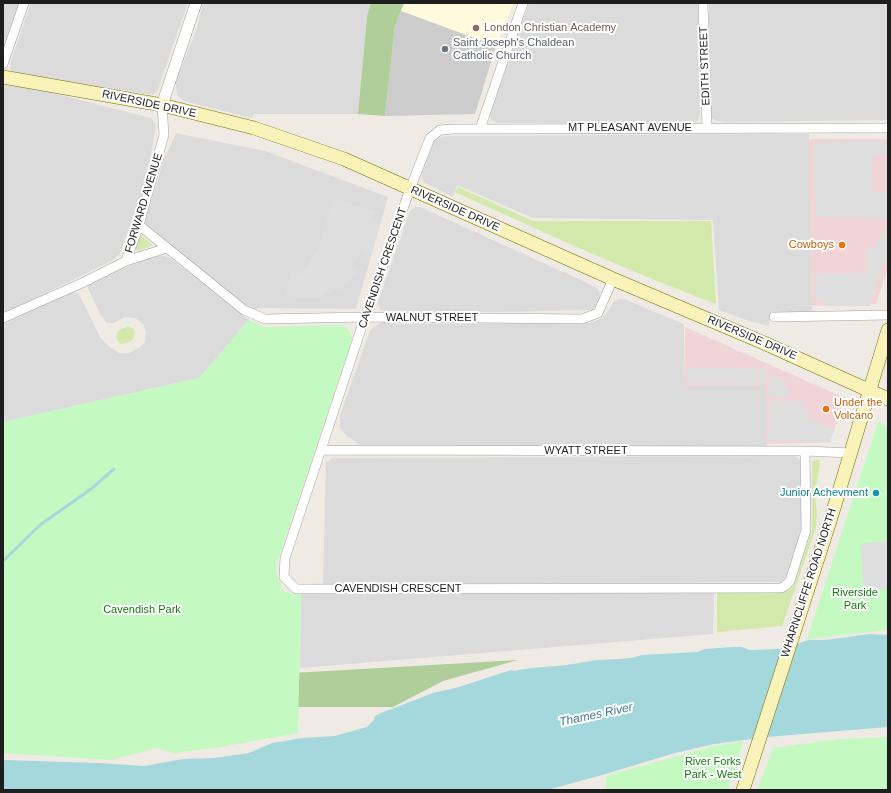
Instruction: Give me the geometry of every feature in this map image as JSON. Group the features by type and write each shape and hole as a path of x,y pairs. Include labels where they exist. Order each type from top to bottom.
{"main road":[{"name":"RIVERSIDE DRIVE","path":"3,77 162,105 258,129 344,159 613,279 764,343 888,399"},
{"name":"WHARNCLIFFE ROAD NORTH","path":"743,790 851,453 888,330"}],"street":[{"path":"3,64 24,3"},
{"path":"162,105 196,3"},
{"path":"480,129 523,3"},
{"name":"EDITH STREET","path":"703,3 707,128"},
{"name":"FORWARD AVENUE","path":"3,318 82,283 126,261 139,225 164,135 162,105"},
{"name":"MT PLEASANT AVENUE","path":"410,189 430,138 440,130 888,128"},
{"name":"CAVENDISH CRESCENT","path":"410,189 365,317 285,558 284,577 296,589 780,588 785,586 790,581 806,530 805,451"},
{"name":"WALNUT STREET","path":"139,225 244,310 266,319 365,317 582,319 598,313 613,279"},
{"path":"126,261 167,248"},
{"path":"774,317 888,315"},
{"name":"WYATT STREET","path":"321,450 805,451 851,453"}],"shaded area":[{"path":"3,3 19,3 3,47"},
{"path":"31,3 188,3 157,91 153,95 12,73 10,68 11,61"},
{"path":"203,3 371,3 367,16 358,114 254,114 252,118 184,101 178,96 176,81 197,28"},
{"name":"London Christian Academy","path":"404,3 514,3 496,46 401,11"},
{"path":"529,3 698,3 700,114 698,120 690,123 497,123 491,120 490,114"},
{"path":"709,3 888,3 888,120 725,122 715,120 710,116"},
{"path":"401,11 496,46 475,114 385,116 395,26"},
{"path":"3,82 21,85 151,118 156,125 145,188 120,253 113,260 3,314"},
{"path":"176,133 265,151 388,197 356,309 258,308 256,311 245,305 146,226 144,222 159,176 164,155 166,155"},
{"path":"809,134 812,312 771,312 769,326 749,321 719,310 713,220 533,218 457,185 453,197 425,183 421,176 431,144 439,138 449,136"},
{"path":"808,139 888,139 888,268 876,304 812,306"},
{"path":"888,141 888,155 872,155 872,191 888,192 888,218 816,217 813,145 822,142"},
{"path":"333,198 375,211 372,221 380,224 369,256 362,251 352,265 358,271 344,287 314,299 284,295 293,270 301,274 319,246"},
{"path":"415,207 420,207 596,287 600,293 599,302 593,310 386,313 380,309 378,302 410,211"},
{"path":"888,224 888,263 884,262 870,300 871,306 825,306 825,300 815,300 815,274 867,273 867,248 875,248"},
{"path":"154,255 170,258 249,320 199,378 3,422 3,324 71,292 75,292 79,294 100,337 110,347 119,353 129,353 139,348 145,342 146,332 143,324 135,318 125,317 114,323 107,323 101,316 88,289 88,284"},
{"path":"618,299 624,299 684,324 684,386 766,385 767,447 370,448 360,445 347,436 340,427 340,416 370,330 382,322 398,324 591,323 602,318 613,303"},
{"path":"685,327 845,398 830,442 767,444 766,385 684,386"},
{"path":"687,368 766,369 766,383 686,383"},
{"path":"769,373 791,383 784,382 783,384 783,386 789,387 790,398 769,397 768,380 773,380 772,377 768,375"},
{"path":"770,401 804,401 801,408 810,414 808,420 835,429 830,442 768,441"},
{"path":"795,456 802,461 802,531 786,577 782,582 323,584 326,462 333,458"},
{"path":"888,541 888,589 864,591 861,544"},
{"path":"714,592 713,634 300,668 301,593"}],"green space":[{"path":"371,3 404,3 395,26 385,116 358,114 367,16"},
{"path":"458,187 533,221 711,221 716,304 617,264 455,192"},
{"path":"141,235 153,245 138,251 134,248"},
{"name":"Cavendish Park","path":"249,320 264,327 343,325 350,332 352,338 276,566 277,576 284,592 301,593 298,733 215,748 175,753 156,748 111,760 3,753 3,422 199,378"},
{"path":"129,326 134,329 134,338 127,343 120,344 116,338 118,331"},
{"name":"Riverside Park","path":"878,422 888,426 888,630 807,639"},
{"path":"819,460 820,463 815,496 817,512 816,528 782,626 717,632 717,592 782,593 793,587 812,530 812,462"},
{"path":"518,660 443,681 393,707 235,707 3,682 293,673"},
{"path":"888,737 888,790 757,790 773,748 839,739"},
{"name":"River Forks Park - West","path":"743,742 728,790 606,790 606,776 714,746"}],"water":[{"name":"Thames River","path":"870,634 888,635 888,727 767,737 714,744 675,753 547,790 3,790 3,760 144,766 183,759 214,758 249,753 272,743 302,738 335,736 367,727 374,720 375,716 381,713 433,693 459,687 511,670 514,671 562,666 596,660 626,659 642,655 697,652 705,649 742,647 750,650 778,649 786,648 808,640 826,640"}],"waterway":[{"path":"3,561 40,525 91,489 114,469"}],"place":[{"name":"London Christian Academy","path":"476,28"},
{"name":"Saint Joseph's Chaldean Catholic Church","path":"445,49"},
{"name":"Cowboys","path":"842,245"},
{"name":"Under the Volcano","path":"826,409"},
{"name":"Junior Achevment","path":"876,493"}]}
